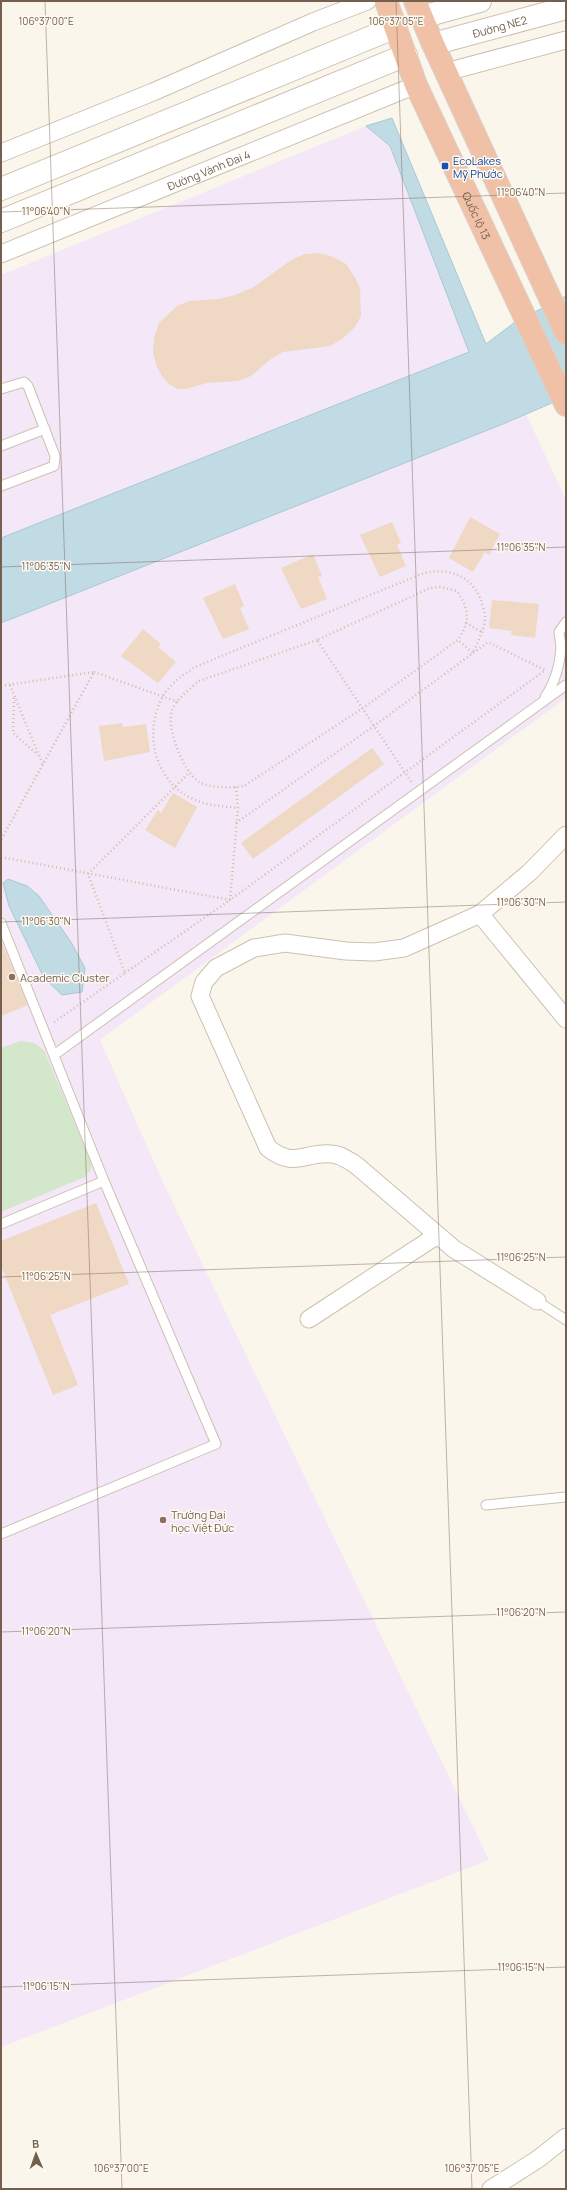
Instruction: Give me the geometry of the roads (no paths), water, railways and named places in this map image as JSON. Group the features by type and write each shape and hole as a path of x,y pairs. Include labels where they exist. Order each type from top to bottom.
{"highway":[{"name":"Quốc lộ 13","path":"386,1 416,85 566,405"},
{"path":"396,27 419,9 433,44 566,333"},
{"path":"406,55 433,44"},
{"path":"416,85 446,72"}],"main road":[{"path":"419,9 480,1"},
{"name":"Đường NE2","path":"433,44 566,8"},
{"path":"1,189 396,27"},
{"path":"1,221 406,55"}],"street":[{"path":"1,153 153,92 313,22 367,1"},
{"path":"446,72 566,40"},
{"name":"Đường Vành Đai 4","path":"1,254 416,85"},
{"path":"536,1301 436,1236 356,1165 343,1157 330,1154 295,1159 280,1157 268,1148 200,996 204,982 216,968 254,948 285,943 346,951 374,952 404,948 480,914 530,872 566,835"},
{"path":"480,914 566,1019"},
{"path":"309,1319 436,1236"},
{"path":"491,2189 538,2159 566,2137"}],"lane":[{"path":"1,389 24,382 28,386 55,456 54,466 1,486"},
{"path":"1,446 45,429"},
{"path":"541,702 553,686 563,647 559,632 566,622"},
{"path":"54,1055 566,685"},
{"path":"1,923 104,1181 216,1444 1,1534"},
{"path":"1,1224 104,1181"},
{"path":"536,1301 566,1320"},
{"path":"486,1505 566,1497"}],"water":[{"path":"392,118 486,344 515,322 566,296 566,397 503,424 1,623 1,538 469,352 390,146 366,126"},
{"path":"8,879 27,886 39,896 71,942 85,968 82,992 62,995 44,978 9,906 3,883"}],"place":[{"name":"EcoLakes Mỹ Phước","path":"445,166"},
{"name":"Academic Cluster","path":"12,977"},
{"name":"Trường Đại học Việt Đức","path":"163,1520"}]}
